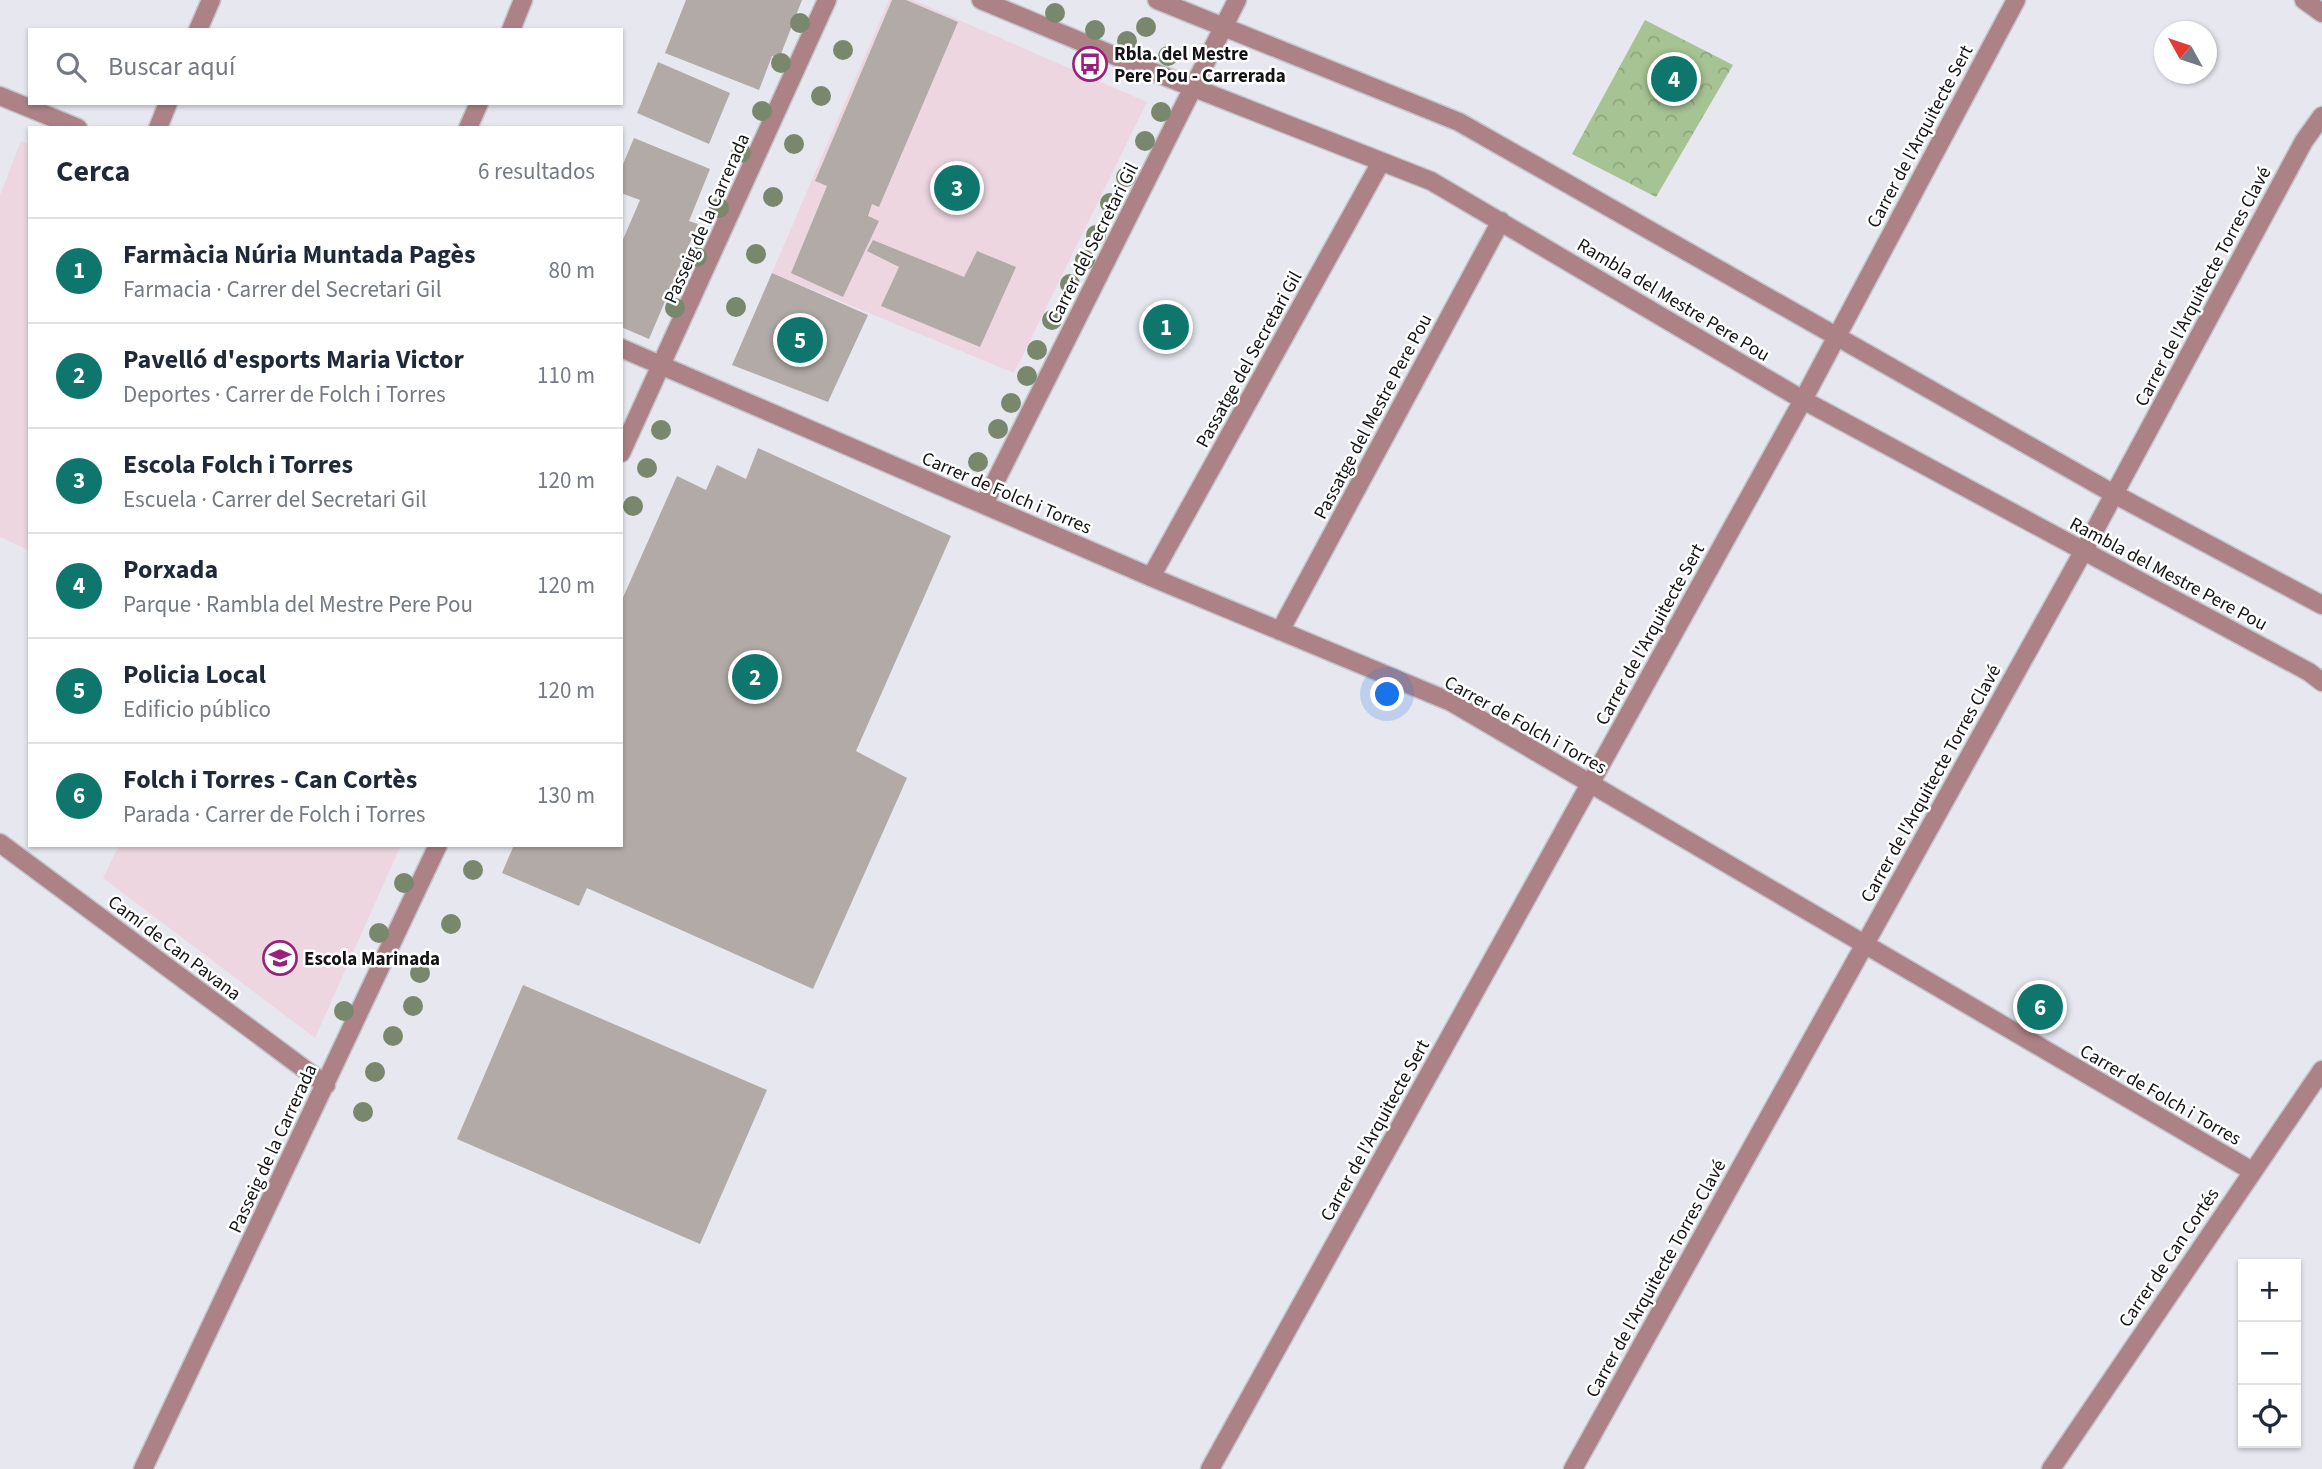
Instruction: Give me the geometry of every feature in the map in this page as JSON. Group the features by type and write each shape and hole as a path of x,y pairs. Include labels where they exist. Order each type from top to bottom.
{"street":[{"path":"199,28 211,0"},
{"path":"511,28 523,0"},
{"name":"Passeig de la Carrerada","path":"623,449 827,0"},
{"name":"Rambla del Mestre Pere Pou","path":"981,0 1431,181 1803,400 2309,672 2322,682"},
{"path":"1157,0 1459,122 2114,494 2322,605"},
{"name":"Carrer del Secretari Gil","path":"984,504 1237,0"},
{"name":"Carrer de l'Arquitecte Sert","path":"1210,1469 1803,400 2016,0"},
{"path":"2304,0 2322,13"},
{"path":"0,96 73,126"},
{"path":"159,126 167,105"},
{"path":"469,126 478,105"},
{"name":"Carrer de l'Arquitecte Torres Clavé","path":"1573,1469 2083,552 2304,141 2322,116"},
{"name":"Passatge del Secretari Gil","path":"1151,577 1381,162"},
{"name":"Passatge del Mestre Pere Pou","path":"1280,631 1501,221"},
{"name":"Carrer de Folch i Torres","path":"623,349 1151,577 1451,702 2252,1171"},
{"name":"Camí de Can Pavana","path":"0,843 326,1085"},
{"name":"Passeig de la Carrerada","path":"143,1469 438,847"},
{"name":"Carrer de Can Cortés","path":"2051,1469 2322,1070"}],"shaded area":[{"path":"889,0 913,0 1147,102 1014,373 772,273"},
{"path":"21,141 28,144 28,550 0,537 0,195"},
{"name":"Escola Marinada","path":"118,847 400,847 315,1038 103,878"}],"green space":[{"path":"1645,20 1733,65 1656,197 1572,154"}],"building":[{"path":"686,0 802,0 779,59 772,56 759,90 665,53"},
{"path":"892,0 906,0 958,22 879,207 872,204 868,216 879,221 843,297 791,273 827,186 815,181"},
{"path":"658,62 730,93 709,144 637,113"},
{"path":"634,138 710,169 689,221 698,224 649,339 623,328 623,239 640,200 623,194 623,164"},
{"path":"873,240 964,277 977,251 1016,267 980,347 881,306 899,267 867,251"},
{"path":"772,273 868,315 828,402 732,365"},
{"path":"758,448 951,536 856,751 907,778 813,989 587,888 579,906 502,873 513,847 623,847 623,598 677,476 706,490 717,465 746,479"},
{"path":"523,985 767,1090 700,1244 457,1139"}],"place":[{"name":"Rbla. del Mestre Pere Pou - Carrerada","path":"1090,64"},
{"name":"Porxada","path":"1674,79"},
{"name":"Escola Folch i Torres","path":"957,188"},
{"name":"Farmàcia Núria Muntada Pagès","path":"1166,327"},
{"name":"Policia Local","path":"800,340"},
{"name":"Pavelló d'esports Maria Victor","path":"755,677"},
{"name":"Escola Marinada","path":"280,958"},
{"name":"Folch i Torres - Can Cortès","path":"2040,1007"}]}
